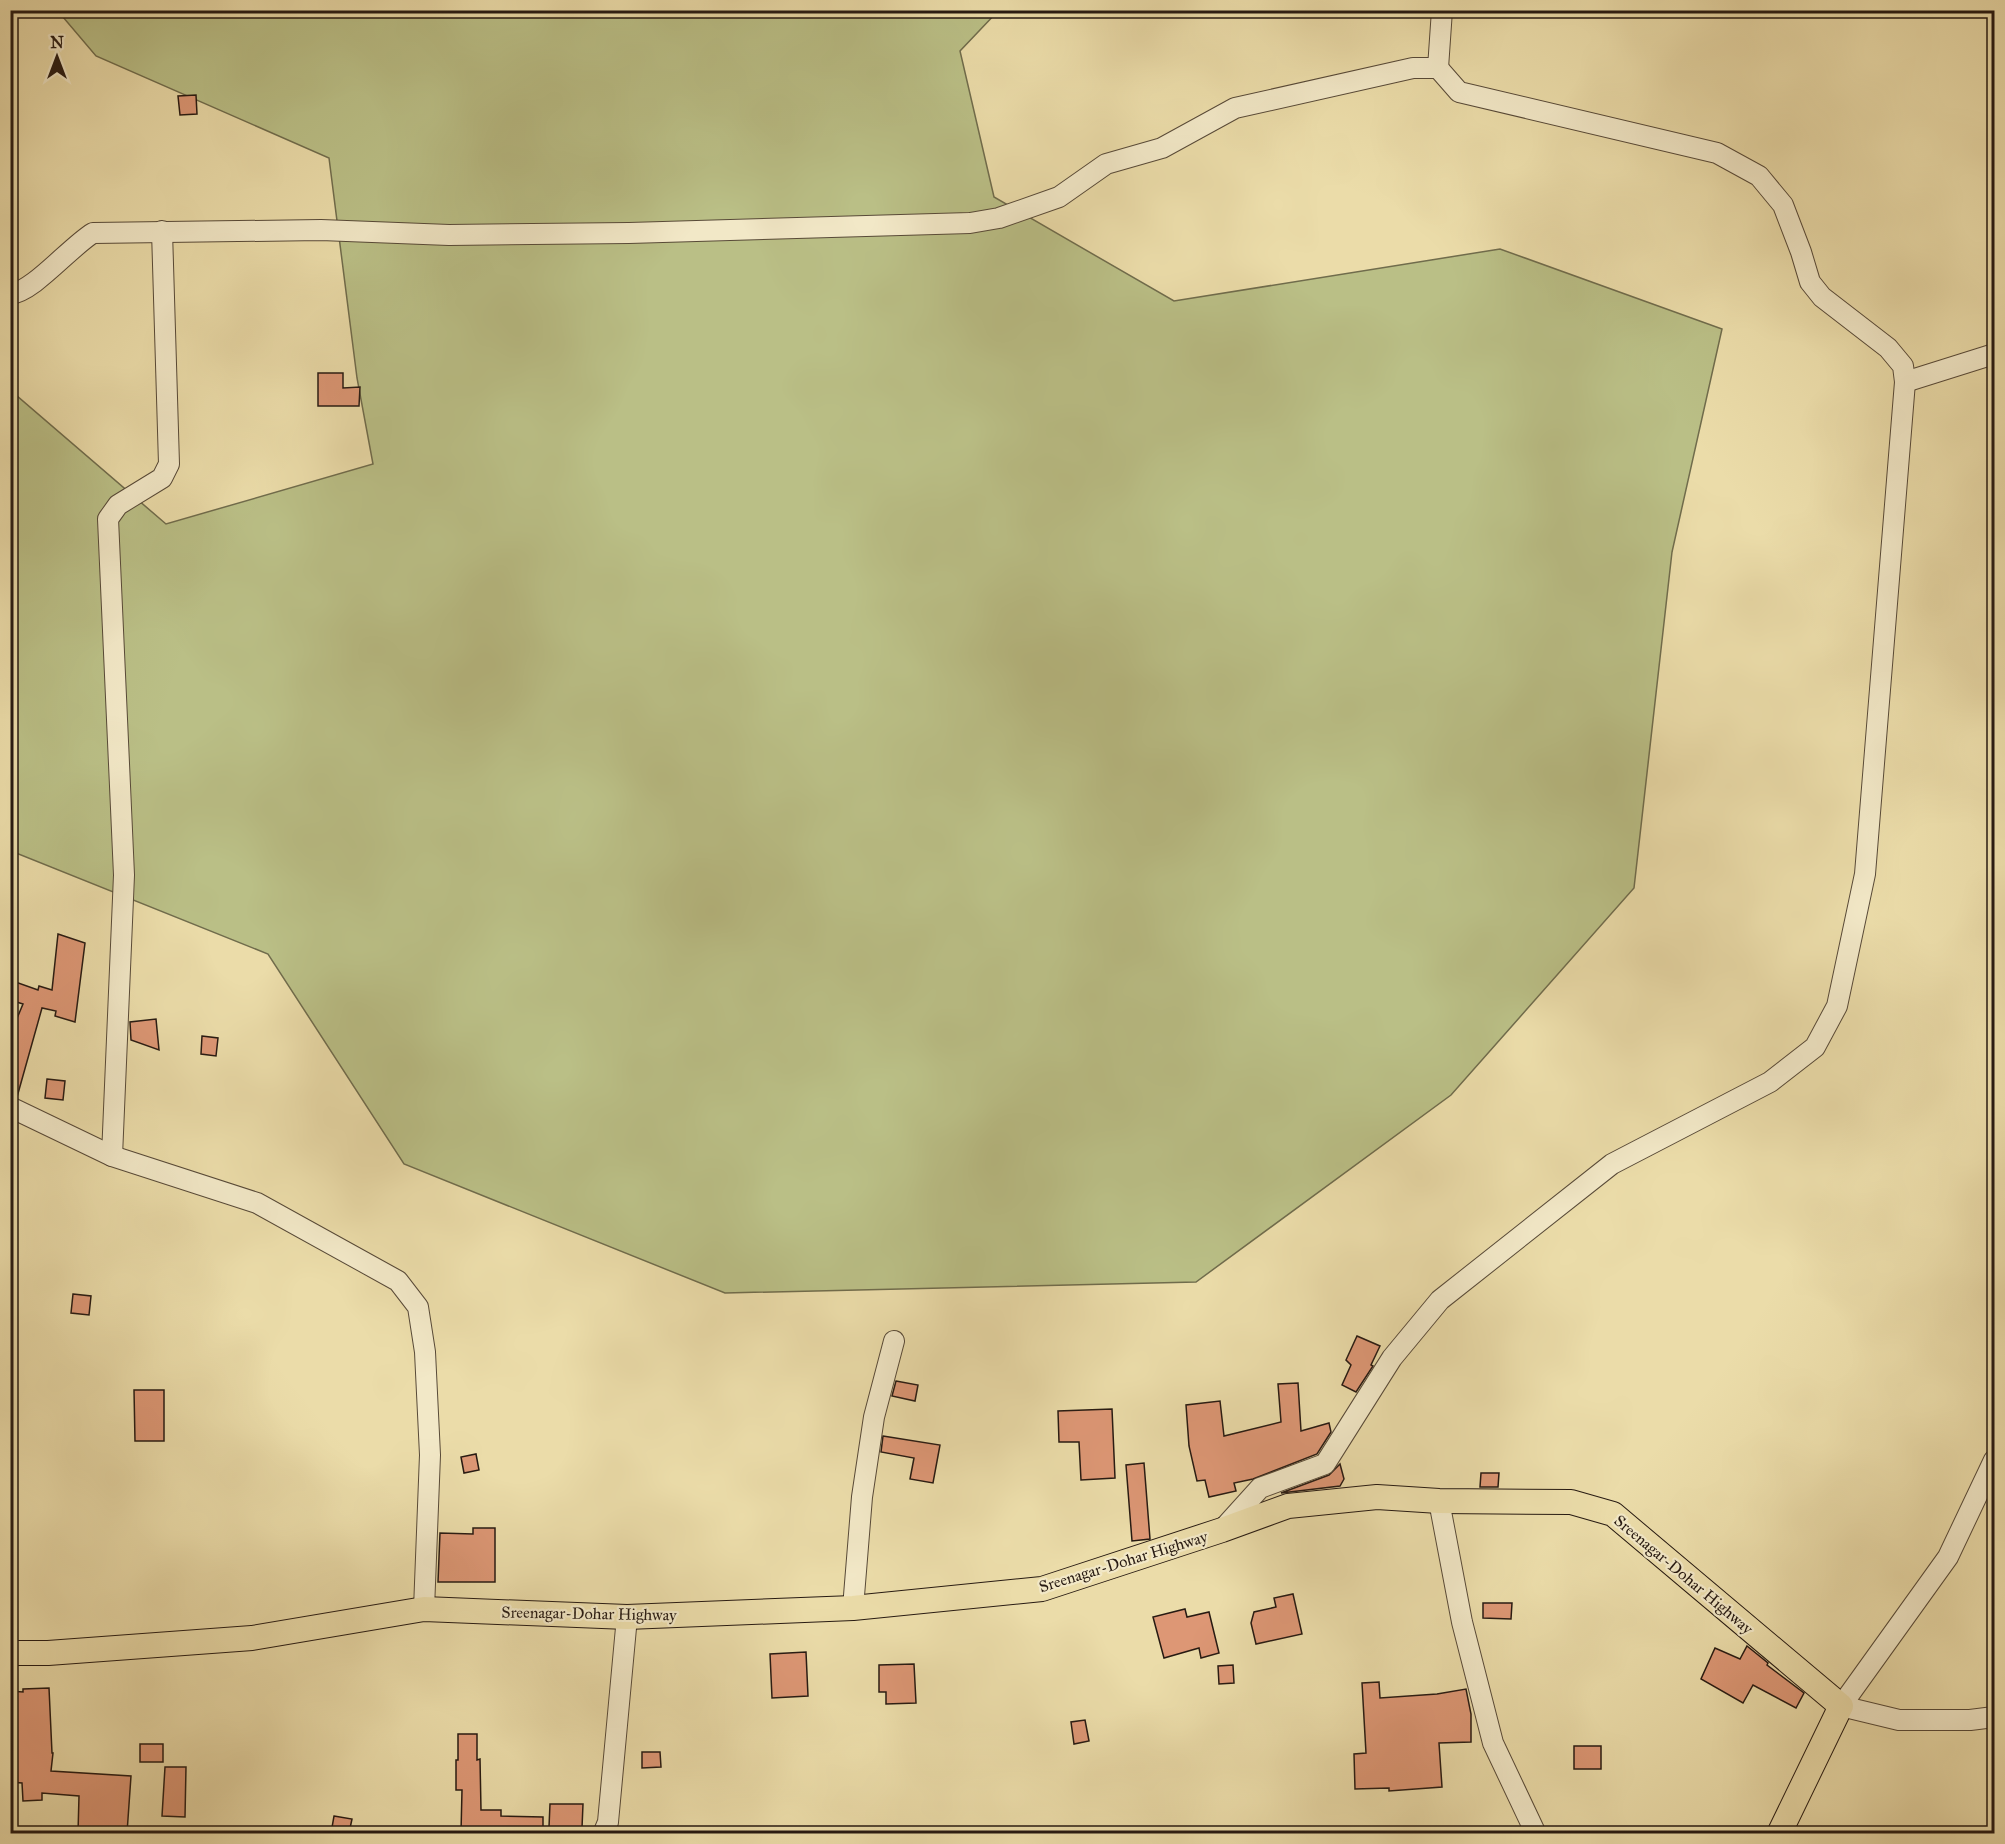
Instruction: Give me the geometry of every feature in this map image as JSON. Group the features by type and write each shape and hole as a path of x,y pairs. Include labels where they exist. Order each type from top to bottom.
{"main road":[{"name":"Sreenagar-Dohar Highway","path":"10,1653 48,1653 252,1638 424,1609 627,1617 853,1608 1042,1589 1288,1506 1377,1497 1439,1501 1571,1502 1613,1514 1841,1706"},
{"path":"1779,1833 1841,1706"}],"street":[{"path":"1222,1530 1260,1488 1325,1464 1392,1358 1440,1300 1612,1164 1770,1082 1815,1047 1837,1006 1865,874 1905,382 1903,366 1888,348 1822,297 1810,282 1783,205 1759,176 1717,153 1459,92 1438,68 1442,10"},
{"path":"10,294 18,294 93,233 321,230 450,235 629,233 970,223 999,218 1059,197 1106,164 1162,148 1235,108 1413,68 1438,68"},
{"path":"112,1156 124,875 108,519 118,506 162,478 169,464 162,231"},
{"path":"1905,382 1995,354"},
{"path":"10,1107 112,1156 257,1203 398,1281 410,1294 418,1307 424,1352 430,1455 424,1609"},
{"path":"853,1608 862,1497 874,1417 894,1341"},
{"path":"1995,1460 1948,1557 1841,1706 1899,1720 1970,1720 1995,1717"},
{"path":"1439,1501 1462,1622 1493,1743 1536,1833"},
{"path":"603,1833 608,1822 627,1617"}],"green space":[{"path":"57,10 998,11 960,51 994,197 1174,301 1500,249 1722,329 1672,552 1634,888 1451,1095 1196,1282 725,1293 404,1164 268,954 11,851 10,390 166,524 373,464 357,378 329,158 96,56"}],"building":[{"path":"196,95 197,114 180,115 178,96"},
{"path":"318,373 343,373 343,388 360,387 359,406 318,406"},
{"path":"58,934 85,943 75,1022 55,1016 56,1011 42,1008 17,1097 10,1095 10,1035 23,1004 10,1000 10,980 38,990 39,986 52,990"},
{"path":"156,1019 159,1050 131,1040 130,1022"},
{"path":"202,1036 218,1038 216,1056 201,1054"},
{"path":"47,1079 65,1081 63,1100 45,1098"},
{"path":"73,1294 91,1296 89,1315 71,1313"},
{"path":"1357,1336 1380,1346 1371,1365 1373,1366 1356,1392 1342,1385 1351,1365 1346,1360"},
{"path":"896,1381 918,1385 915,1401 892,1396"},
{"path":"1298,1383 1301,1431 1329,1423 1331,1432 1317,1454 1253,1479 1234,1483 1236,1491 1209,1497 1205,1480 1197,1481 1189,1446 1186,1405 1220,1401 1224,1436 1281,1422 1278,1384"},
{"path":"134,1390 164,1390 164,1441 135,1441"},
{"path":"1112,1409 1115,1478 1081,1480 1079,1442 1059,1442 1058,1411"},
{"path":"883,1436 940,1445 933,1483 910,1479 914,1458 881,1452"},
{"path":"476,1454 479,1470 464,1473 461,1457"},
{"path":"1144,1463 1150,1539 1132,1541 1126,1465"},
{"path":"1340,1464 1344,1479 1340,1486 1281,1493 1329,1475"},
{"path":"1481,1473 1499,1473 1498,1487 1480,1487"},
{"path":"473,1528 495,1528 495,1582 438,1582 440,1533 473,1534"},
{"path":"1293,1594 1302,1634 1256,1644 1251,1623 1254,1612 1276,1607 1274,1598"},
{"path":"1483,1603 1512,1603 1511,1619 1483,1618"},
{"path":"1185,1609 1187,1617 1209,1612 1219,1653 1201,1658 1199,1648 1164,1658 1153,1617"},
{"path":"1747,1646 1768,1663 1767,1665 1804,1693 1796,1708 1753,1685 1743,1703 1701,1679 1715,1648 1740,1659"},
{"path":"806,1652 808,1696 772,1698 770,1654"},
{"path":"914,1664 916,1703 886,1704 886,1692 879,1692 879,1665"},
{"path":"1233,1665 1234,1683 1219,1684 1218,1666"},
{"path":"1379,1682 1380,1698 1437,1694 1466,1689 1471,1714 1471,1742 1439,1743 1442,1787 1389,1791 1389,1788 1355,1789 1354,1754 1366,1753 1362,1683"},
{"path":"49,1688 53,1753 51,1771 131,1776 127,1833 78,1833 79,1796 42,1793 42,1800 23,1801 22,1783 10,1782 10,1691 23,1692 23,1689"},
{"path":"1085,1720 1089,1741 1074,1744 1071,1722"},
{"path":"458,1734 477,1734 481,1810 501,1810 501,1816 543,1817 543,1833 461,1833 462,1790 456,1790"},
{"path":"140,1744 163,1744 163,1762 140,1762"},
{"path":"1574,1746 1601,1746 1601,1769 1574,1769"},
{"path":"642,1752 660,1752 661,1767 642,1768"},
{"path":"165,1767 186,1767 185,1817 162,1816"},
{"path":"550,1804 583,1804 582,1828 549,1827"},
{"path":"334,1816 352,1819 349,1833 331,1833"}]}
